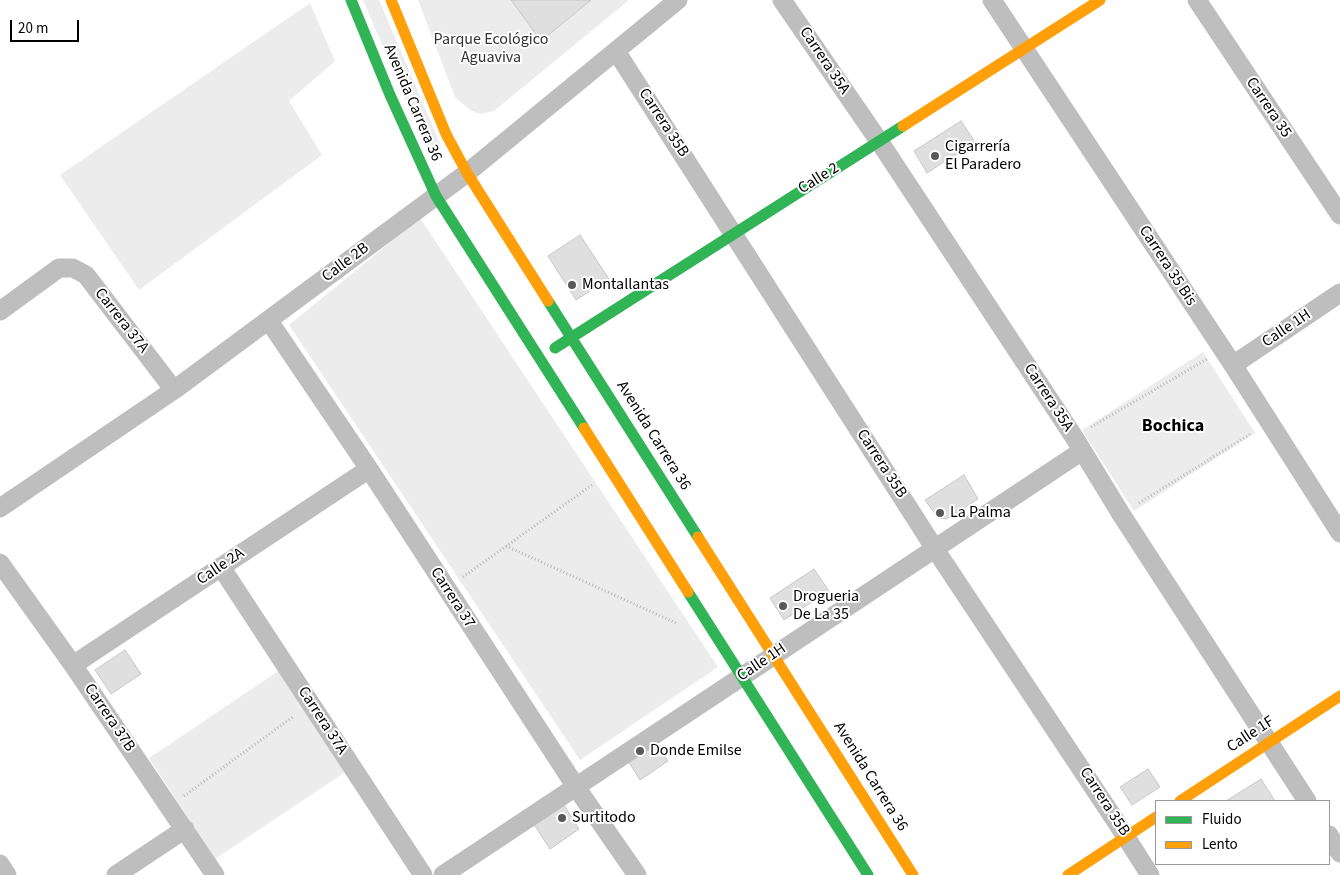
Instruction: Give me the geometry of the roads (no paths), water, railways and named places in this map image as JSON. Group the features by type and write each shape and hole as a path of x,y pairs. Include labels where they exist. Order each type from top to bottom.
{"main road":[{"name":"Avenida Carrera 36","path":"351,0 390,95 436,196 868,875"},
{"name":"Avenida Carrera 36","path":"391,0 446,134 467,173 913,875"},
{"name":"Calle 2","path":"539,358 1100,0"},
{"name":"Calle 1F","path":"1182,800 1340,696"},
{"path":"1068,875 1155,818"}],"street":[{"name":"Calle 2B","path":"0,508 174,390 467,173 678,0"},
{"name":"Carrera 35A","path":"782,0 879,141 1078,444 1121,514 1306,800"},
{"name":"Carrera 35 Bis","path":"992,0 1270,422 1340,533"},
{"name":"Carrera 35","path":"1197,0 1340,216"},
{"name":"Carrera 35B","path":"616,51 935,548 1150,875"},
{"name":"Carrera 37A","path":"0,311 59,268 73,268 86,275 174,390"},
{"name":"Calle 1H","path":"1228,358 1340,294"},
{"name":"Carrera 37","path":"269,321 369,470 576,787 637,875"},
{"name":"Calle 1H","path":"443,875 935,548 1078,444"},
{"name":"Calle 2A","path":"73,665 369,470"},
{"name":"Carrera 37B","path":"0,563 73,665 215,875"},
{"name":"Carrera 37A","path":"221,567 423,875"},
{"path":"116,875 185,830"},
{"path":"1330,837 1340,853"},
{"path":"0,864 7,875"}],"place":[{"name":"Cigarrería El Paradero","path":"935,156"},
{"name":"Montallantas","path":"572,285"},
{"name":"La Palma","path":"940,513"},
{"name":"Drogueria De La 35","path":"783,606"},
{"name":"Donde Emilse","path":"640,751"},
{"name":"Surtitodo","path":"562,818"}],"district":[{"name":"Bochica","path":"1173,427"}],"park label":[{"name":"Parque Ecológico Aguaviva","path":"491,49"}]}
